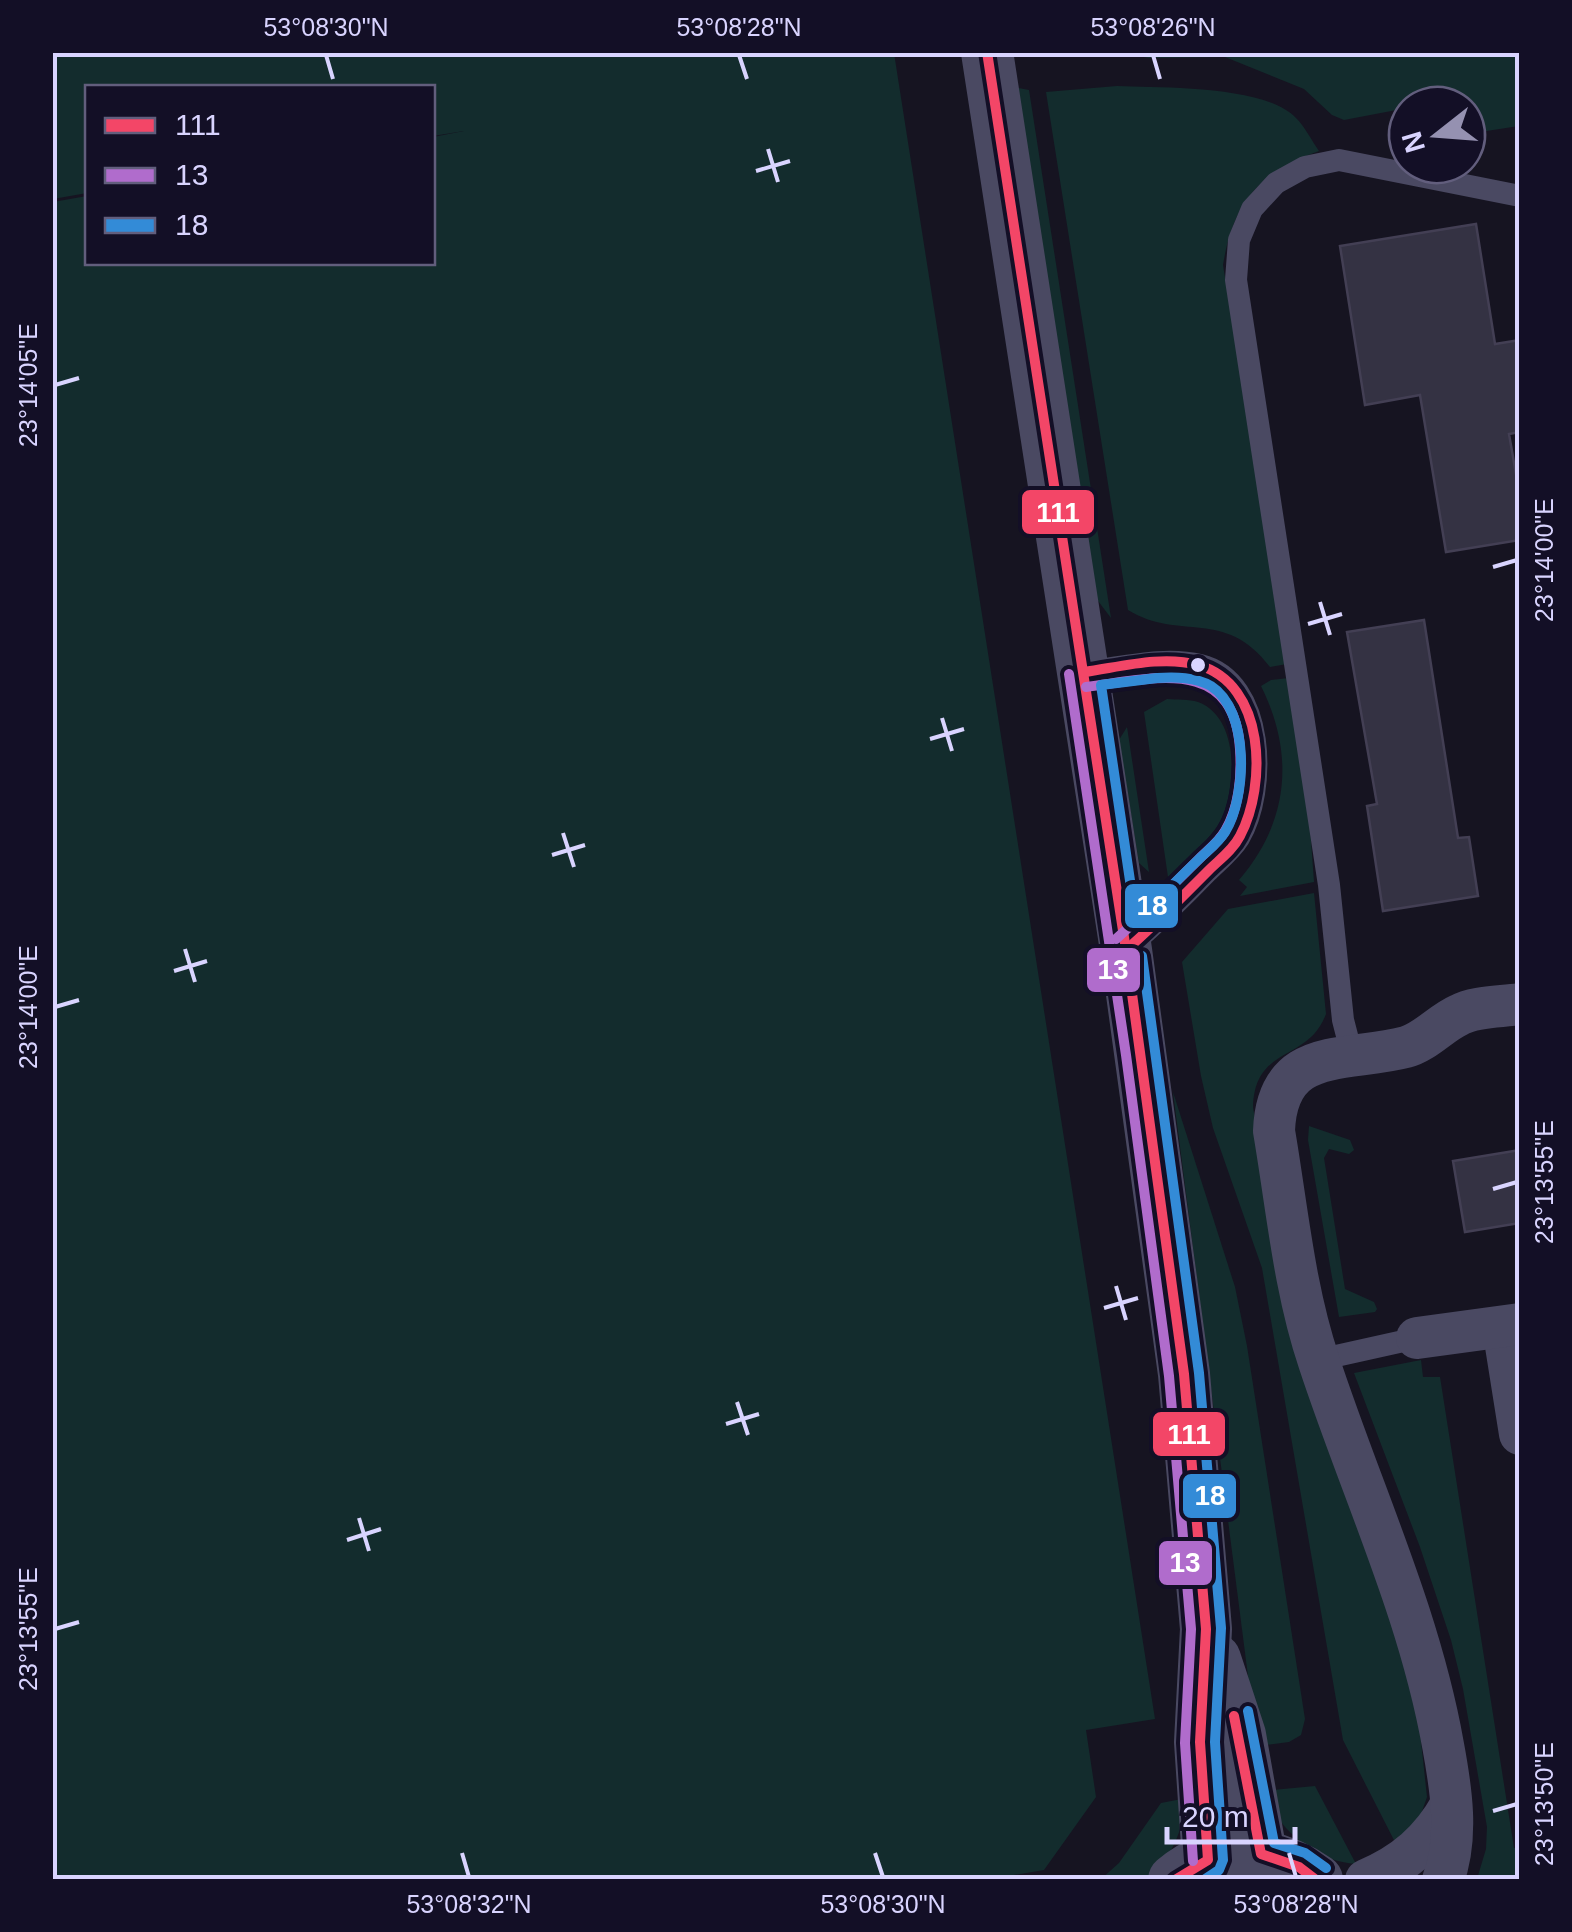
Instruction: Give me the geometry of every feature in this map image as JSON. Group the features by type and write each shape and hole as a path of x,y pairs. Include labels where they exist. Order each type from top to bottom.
{"street":[{"path":"986,52 1126,950 1184,1374 1206,1629 1191,1870 1226,1854 1261,1854 1299,1868 1316,1880"},
{"path":"1443,1880 1452,1857 1451,1805 1428,1669 1407,1600 1318,1360 1304,1306 1274,1131 1275,1102 1287,1080 1316,1063 1410,1046 1461,1013 1520,1004"},
{"path":"1417,1338 1511,1325 1520,1434"},
{"path":"1206,1629 1240,1736 1261,1854"},
{"path":"1366,1880 1422,1846 1437,1830 1451,1805"}],"lane":[{"path":"1352,1055 1343,1020 1329,884 1236,280 1239,240 1252,208 1276,183 1305,167 1340,160 1520,196"},
{"path":"1084,672 1166,662 1199,665 1220,673 1238,691 1250,718 1258,759 1253,806 1238,840 1126,950"},
{"path":"1318,1360 1417,1338"}],"green space":[{"path":"53,52 894,53 1155,1719 1086,1730 1096,1797 1044,1870 984,1880 53,1879 53,202 85,196 85,265 435,265 435,137 464,131 435,136 435,85 85,85 85,193 53,199"},
{"path":"1122,53 1519,53 1519,126 1487,131 1487,85 1387,85 1387,112 1344,120 1332,115 1304,89 1225,57 1149,58"},
{"path":"1117,86 1211,90 1261,99 1296,118 1319,151 1280,169 1252,193 1234,224 1223,265 1287,664 1270,667 1236,637 1219,631 1166,624 1128,610 1046,92"},
{"path":"1014,87 1029,90 1111,618 1092,593"},
{"path":"1289,678 1309,813 1314,882 1240,896 1247,887 1239,880 1268,835 1282,787 1279,737 1261,686 1271,680"},
{"path":"1167,699 1194,701 1211,709 1226,733 1232,763 1230,794 1222,819 1184,868 1168,877 1144,712"},
{"path":"1127,727 1149,872 1139,863 1119,740"},
{"path":"1314,893 1326,1014 1307,1040 1263,1073 1253,1107 1277,1259 1417,1704 1427,1797 1420,1817 1397,1846 1343,1740 1262,1268 1213,1128 1182,962 1228,909"},
{"path":"1173,1092 1235,1287 1247,1346 1305,1719 1301,1735 1289,1742 1257,1746"},
{"path":"1309,1126 1350,1140 1354,1150 1349,1154 1329,1149 1324,1158 1345,1289 1374,1302 1375,1312 1339,1317 1308,1140"},
{"path":"1421,1360 1423,1377 1440,1377 1514,1848 1519,1847 1519,1879 1477,1879 1486,1849 1487,1827 1463,1689 1420,1547 1354,1373"},
{"path":"1315,1786 1356,1864 1326,1857 1299,1841 1278,1818 1263,1791"},
{"path":"1187,1798 1175,1842 1151,1879 1100,1880 1119,1863 1161,1803"}],"building":[{"path":"1476,224 1495,344 1520,340 1520,432 1509,434 1520,497 1520,540 1446,552 1420,395 1365,405 1340,246"},
{"path":"1424,620 1458,838 1469,837 1478,896 1383,911 1367,806 1377,804 1347,632"},
{"path":"1520,1150 1520,1223 1465,1232 1453,1161"}],"transit line":[{"name":"111","path":"987,52 1126,950 1184,1374 1206,1629 1200,1742 1208,1860 1175,1880"},
{"name":"111","path":"1084,672 1156,662 1198,665 1220,676 1237,693 1255,739 1254,790 1249,815 1237,841 1126,950"},
{"name":"13","path":"1069,674 1169,1376 1191,1629 1185,1743 1193,1861"},
{"name":"18","path":"1157,678 1198,681 1224,698 1238,734 1241,777 1232,817 1222,836 1136,921 1101,685 1157,678"},
{"name":"13","path":"1086,687 1162,678 1186,679 1206,686 1223,698 1234,719 1240,749 1236,802 1223,835 1116,939"},
{"name":"18","path":"1142,956 1199,1373 1221,1628 1215,1742 1223,1860 1219,1870 1204,1880"},
{"name":"18","path":"1248,1711 1274,1843 1305,1853 1326,1868"},
{"name":"111","path":"1234,1716 1261,1854 1299,1867 1316,1880"}]}
